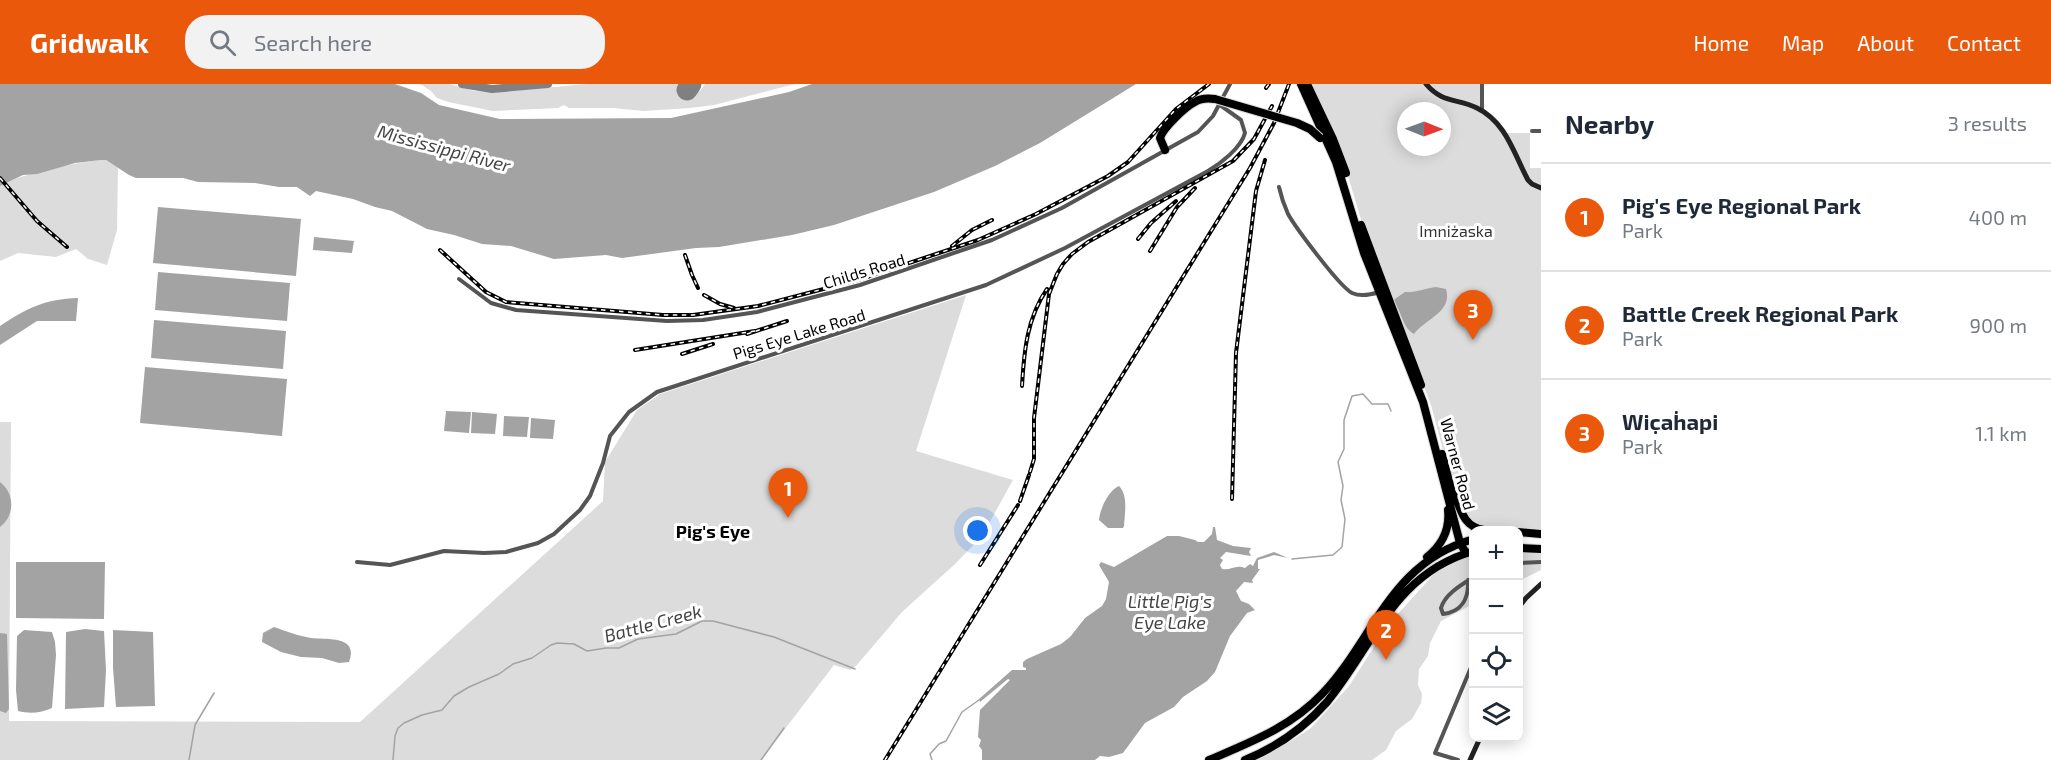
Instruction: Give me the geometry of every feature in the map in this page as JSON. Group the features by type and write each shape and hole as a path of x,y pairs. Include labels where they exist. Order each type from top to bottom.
{"highway":[{"name":"Warner Road","path":"1301,84 1341,159 1382,291 1423,402 1462,543 1469,551"},
{"name":"Warner Road","path":"1307,84 1325,128 1360,241 1430,408 1462,543"},
{"path":"1165,150 1160,138 1163,130 1196,101 1206,98 1298,123 1310,129 1320,138 1341,177"},
{"path":"1209,760 1276,730 1314,702 1338,675 1385,603 1414,568 1437,547 1446,532 1449,510 1440,467"},
{"path":"1449,481 1467,523 1471,526"},
{"path":"1523,533 1541,534"},
{"path":"1402,583 1428,561 1469,540"},
{"path":"1523,546 1541,547"},
{"path":"1245,760 1285,740 1310,720 1334,692 1391,608 1406,590 1430,571 1469,552"}],"street":[{"name":"Childs Road","path":"459,279 490,303 516,310 667,321 739,316 856,287 974,247 1046,216 1198,132 1213,116 1217,102 1230,84"},
{"path":"1426,84 1443,98 1475,107 1494,120 1504,132 1528,180 1541,188"},
{"path":"1482,84 1482,111"},
{"name":"Pigs Eye Lake Road","path":"357,562 390,565 444,551 484,554 506,552 538,543 561,529 580,510 590,496 603,463 610,436 629,412 657,392 986,285 1065,248 1208,171 1220,162 1242,140 1245,133 1241,120 1217,102"},
{"path":"1532,131 1541,131"},
{"path":"1280,187 1286,210 1294,224 1345,287 1358,295 1382,291"},
{"path":"1523,563 1541,562"},
{"path":"1468,580 1467,597 1463,605 1448,614 1443,614 1441,608 1444,601 1468,580"},
{"path":"1523,602 1541,584"},
{"path":"1458,760 1435,753 1469,674"},
{"path":"1470,760 1478,742"}],"green space":[{"path":"420,84 449,84 475,91 499,92 587,84 688,84 685,88 689,92 694,87 700,91 705,84 795,84 714,105 690,108 643,111 614,108 569,108 564,105 558,108 493,111 437,98"},
{"name":"Imniżaska","path":"1310,84 1480,84 1480,106 1496,118 1507,133 1530,133 1530,168 1541,168 1541,530 1523,529 1523,526 1475,526 1466,522 1451,480 1431,405 1365,233 1345,166"},
{"path":"106,160 118,168 117,230 107,265 88,259 76,249 56,257 18,253 0,261 0,186 23,176 49,169"},
{"path":"966,295 916,451 1013,480 982,536 902,612 856,666 850,670 834,665 761,760 0,760 0,422 11,422 9,721 360,722 603,501 605,462 637,410 660,394"},
{"path":"1523,549 1541,550 1541,570 1523,579"},
{"path":"1469,556 1469,606 1441,621 1430,643 1428,656 1419,669 1418,685 1422,694 1421,703 1412,719 1396,731 1386,750 1372,760 1254,760 1311,728 1349,686 1388,625 1433,575"}],"water":[{"name":"Mississippi River","path":"0,84 395,84 421,93 439,105 500,119 671,118 789,92 812,84 1136,84 1040,143 995,166 934,192 834,225 792,235 719,247 622,258 606,255 554,259 511,246 482,244 427,229 392,211 353,199 316,191 310,196 297,187 255,183 198,182 183,178 136,178 106,160 75,163 37,174 23,175 0,186"},
{"path":"158,207 301,219 296,276 153,263"},
{"path":"314,237 354,241 352,253 313,250"},
{"path":"158,272 290,283 287,321 155,310"},
{"path":"1436,287 1446,289 1446,304 1414,334 1406,327 1398,308 1392,301 1405,292"},
{"path":"78,298 76,321 37,321 0,345 0,326 28,309 56,300"},
{"path":"154,320 286,331 283,369 151,358"},
{"path":"145,367 287,379 282,436 140,423"},
{"path":"446,411 471,412 469,433 444,431"},
{"path":"472,412 497,414 495,434 471,433"},
{"path":"504,416 529,417 527,437 503,436"},
{"path":"531,418 555,420 553,439 530,438"},
{"path":"0,482 11,498 11,511 0,527"},
{"path":"1119,486 1125,499 1124,526 1123,528 1108,528 1099,520 1100,515 1109,495"},
{"name":"Little Pig's Eye Lake","path":"1213,527 1215,527 1217,540 1233,546 1251,548 1249,552 1251,556 1226,552 1220,558 1223,560 1220,565 1222,569 1245,568 1250,564 1253,566 1257,558 1274,552 1288,558 1274,555 1258,560 1258,569 1260,569 1252,580 1253,583 1244,582 1236,591 1241,601 1249,604 1255,610 1247,613 1230,636 1215,672 1207,681 1183,697 1174,707 1145,723 1123,753 1109,757 1100,756 1095,760 982,760 982,750 979,746 981,740 978,737 980,710 1010,680 1008,679 980,702 979,699 1012,670 1026,670 1023,662 1027,659 1061,644 1070,637 1085,618 1102,606 1106,599 1109,582 1099,565 1101,562 1114,567 1167,536 1179,536 1204,542 1212,534"},
{"path":"16,562 105,562 104,619 16,618"},
{"path":"274,627 306,637 333,639 346,643 351,653 349,662 339,663 281,652 262,642 263,633"},
{"path":"85,629 104,631 106,670 104,707 65,709 66,632"},
{"path":"24,630 52,632 55,642 52,708 40,712 18,711 17,636"},
{"path":"113,630 153,632 155,706 116,707"},
{"path":"0,633 7,634 9,709 6,713 0,711"}],"waterway":[{"path":"1292,559 1333,555 1342,547 1345,519 1341,500 1343,486 1338,462 1344,449 1344,420 1352,396 1363,394 1372,404 1388,404 1391,411"},
{"name":"Battle Creek","path":"393,760 395,736 398,728 404,723 442,710 454,696 469,687 499,674 513,664 532,658 557,643 574,644 587,651 619,648 638,639 676,634 702,621 713,621 774,637 855,669"},
{"path":"189,760 195,725 214,693"},
{"path":"932,760 930,754 939,744 946,741 962,712 979,700"},
{"path":"761,760 784,728"}],"taxiway":[{"path":"462,84 492,89 548,84"}],"runway":[{"path":"687,90 691,84"}],"railway":[{"path":"440,250 486,292 506,302 663,315 693,315 758,306 858,280 978,240 1036,214 1108,176 1128,162 1176,109 1209,84"},
{"path":"1266,88 1269,84"},
{"path":"885,760 1250,168 1274,123 1289,84"},
{"path":"1030,472 1034,459 1034,418 1049,294 1063,264 1088,242 1233,161 1254,139 1272,106"},
{"path":"1232,499 1236,353 1256,191 1265,160"},
{"path":"0,178 37,221 67,247"},
{"path":"1150,251 1177,207 1195,188"},
{"path":"1138,239 1151,223 1176,201"},
{"path":"952,246 972,230 992,220"},
{"path":"685,255 698,288"},
{"path":"1022,386 1031,323 1047,289"},
{"path":"704,295 720,304 734,308"},
{"path":"747,334 787,321"},
{"path":"635,350 755,331"},
{"path":"682,354 713,344"},
{"path":"1020,501 1029,475"},
{"path":"980,565 1018,505"}],"place":[{"name":"Wic̣aḣapi","path":"1473,340"},
{"name":"Pig's Eye Regional Park","path":"788,518"},
{"name":"Battle Creek Regional Park","path":"1386,660"}],"district":[{"name":"Pig's Eye","path":"713,532"}]}
